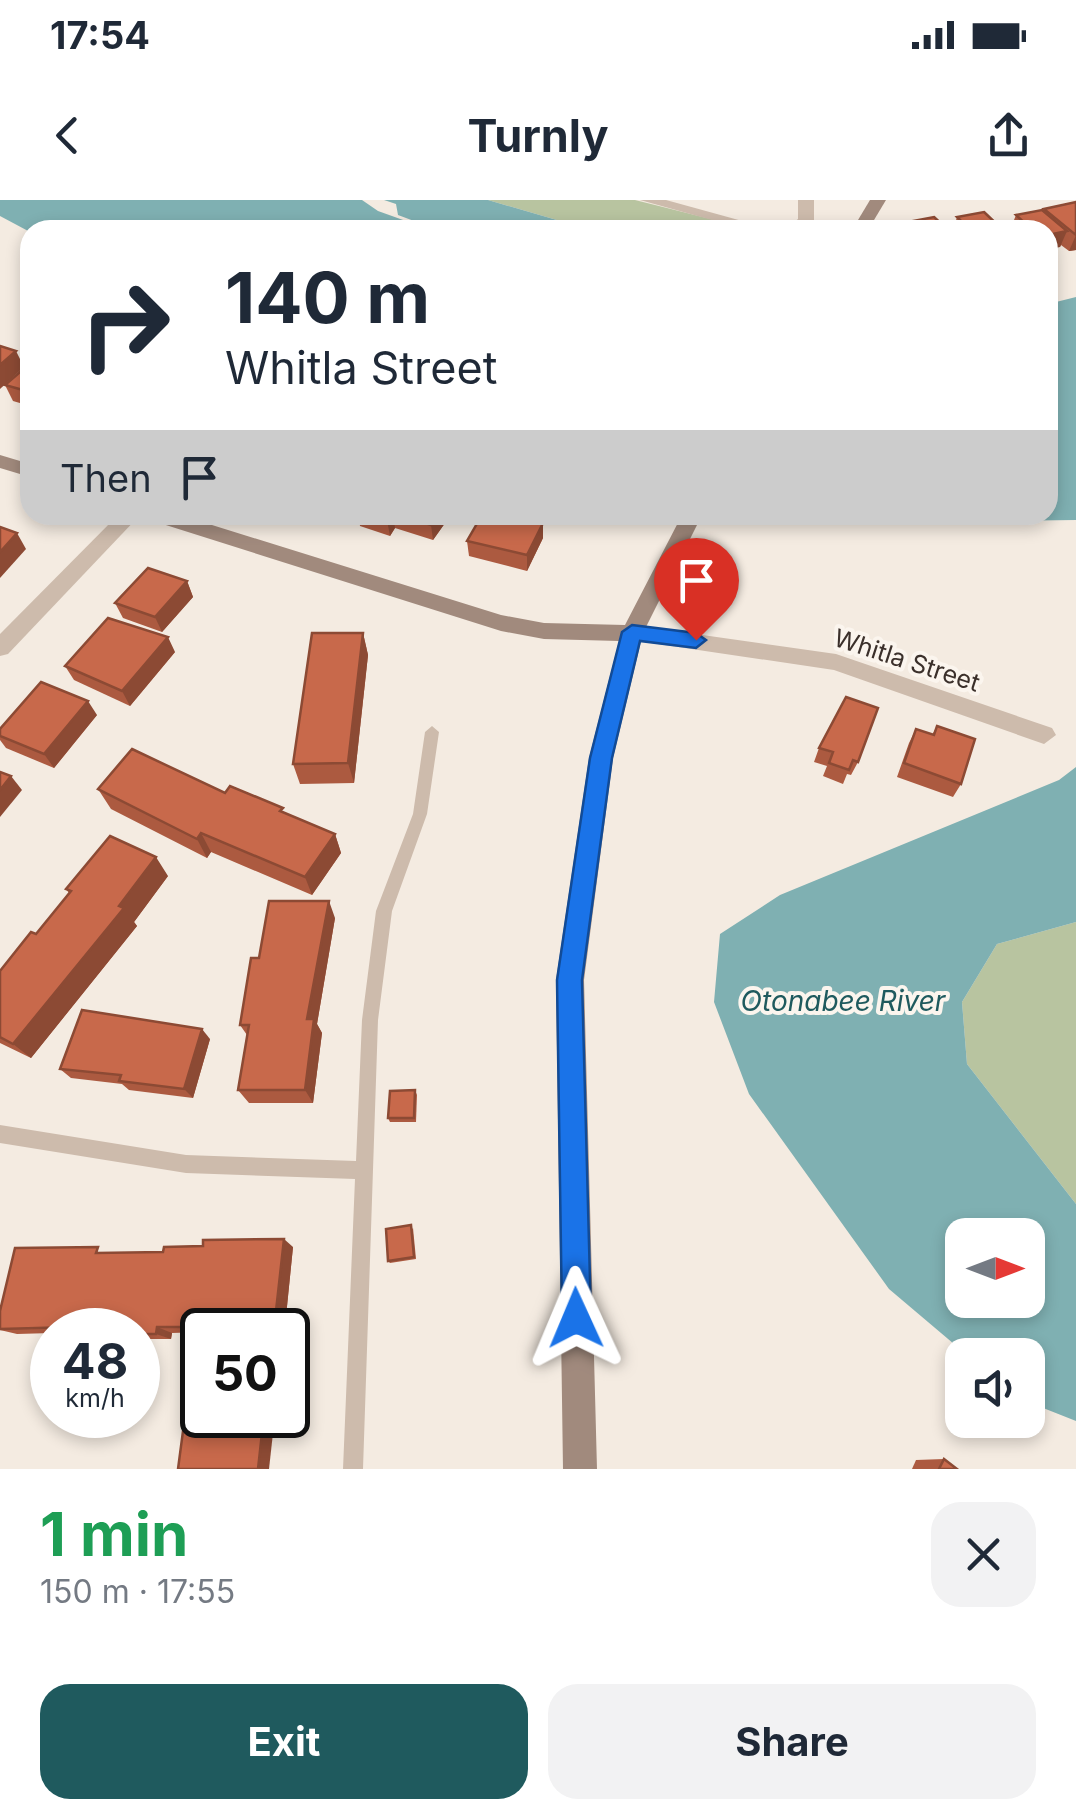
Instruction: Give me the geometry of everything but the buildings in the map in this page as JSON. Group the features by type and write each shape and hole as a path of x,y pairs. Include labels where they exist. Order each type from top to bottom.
{"main road":[{"path":"190,525 501,623 544,631 632,632"},
{"path":"580,1469 570,980 601,758 632,632 687,525"}],"street":[{"path":"648,200 727,220"},
{"path":"0,648 120,525"},
{"name":"Whitla Street","path":"632,632 836,662 1044,735"}],"lane":[{"path":"354,1469 370,1020 384,911 420,814 432,732"},
{"path":"0,1134 186,1164 362,1170"}],"green space":[{"path":"488,200 635,200 715,220 557,220"},
{"path":"1076,922 1076,1204 967,1064 962,1002 997,944"}],"water":[{"path":"0,200 362,200 403,220 20,220 20,227 0,216"},
{"path":"384,200 488,200 557,220 411,220 398,215 396,204"},
{"path":"1076,297 1076,520 1058,520 1058,302"},
{"name":"Otonabee River","path":"1076,767 1076,922 997,944 962,1002 967,1064 1076,1204 1076,1421 1045,1409 1045,1338 947,1338 889,1289 749,1094 714,1002 720,934 780,895 1059,780"}],"route":[{"path":"576,1318 570,980 601,758 632,632 696,640"}]}
